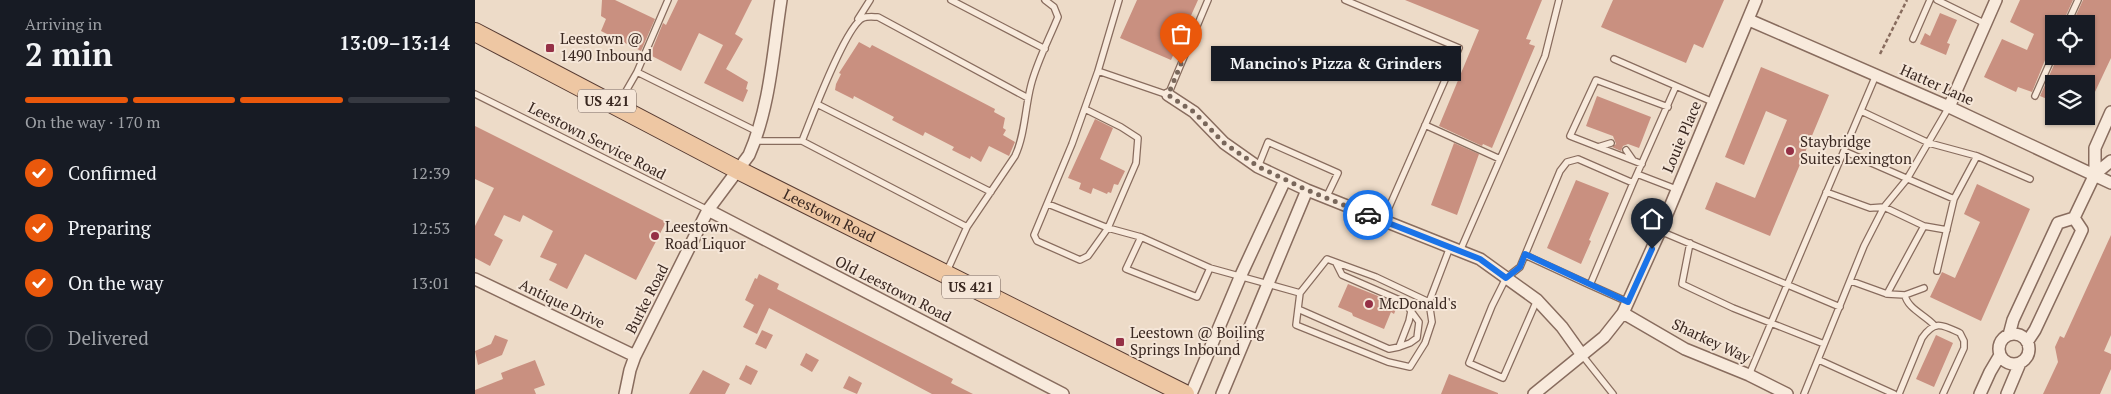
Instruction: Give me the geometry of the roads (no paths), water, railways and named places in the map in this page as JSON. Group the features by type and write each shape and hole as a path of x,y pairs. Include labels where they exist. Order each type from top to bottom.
{"main road":[{"name":"Leestown Road","path":"475,32 738,170 1185,394"}],"street":[{"name":"Burke Road","path":"625,394 635,356 708,210 749,155 768,92 781,0"},
{"name":"Louie Place","path":"1534,394 1603,337 1625,307 1660,231 1676,189 1757,0"},
{"path":"1949,107 1996,0"},
{"name":"Hatter Lane","path":"1749,20 1949,107 2111,183"},
{"path":"1168,95 1194,112 1224,143 1259,167 1326,198 1480,259 1537,300 1562,327 1582,355"},
{"path":"2095,174 2095,148 2111,112"},
{"path":"2009,335 2013,320 2058,223 2074,218 2095,174 2111,161"},
{"path":"1191,394 1241,275 1285,180"},
{"path":"1222,394 1307,190"},
{"name":"Old Leestown Road","path":"708,210 1063,394"},
{"path":"2027,342 2035,330 2082,230 2074,218"},
{"name":"Antique Drive","path":"475,278 635,356"},
{"name":"Sharkey Way","path":"1625,307 1685,349 1749,375 1787,394"},
{"path":"2007,394 2020,363 2027,356 2029,347 2027,342 2019,335 2009,335 2001,341 2000,355 2003,360 2011,364 2020,363"},
{"path":"1980,394 2000,355"}],"lane":[{"path":"617,107 637,72 668,0"},
{"path":"802,141 829,75 870,0"},
{"path":"951,0 1045,49"},
{"path":"945,274 967,227 1015,156 1021,143 1022,126 1031,83 1058,17 1054,7 1045,0"},
{"path":"1085,109 1121,126 1138,138 1136,163 1108,228 1088,256 1080,260 1037,242 1034,235 1085,109 1119,0"},
{"path":"1098,71 1168,95 1208,0"},
{"path":"1345,0 1459,48 1383,221"},
{"path":"1429,302 1376,277 1327,259 1300,293 1296,325 1388,362 1410,367 1425,343 1432,322 1429,302 1500,159 1545,56 1559,0"},
{"path":"1913,39 1930,0"},
{"path":"1937,0 1985,24"},
{"path":"2071,15 2078,0"},
{"path":"856,23 864,17 879,17 1028,98"},
{"path":"1614,59 1713,102"},
{"path":"2035,96 2049,65"},
{"path":"637,72 756,136 802,141 967,227"},
{"path":"1749,375 1876,75"},
{"path":"1642,164 1570,136 1596,80 1668,107"},
{"path":"1590,284 1676,86"},
{"name":"Leestown Service Road","path":"475,94 708,210"},
{"path":"817,104 991,192"},
{"path":"1804,394 1864,246 1884,207 1907,180 1949,107"},
{"path":"1861,111 1929,142 1977,156 2030,179"},
{"path":"1425,125 1500,159"},
{"path":"1259,167 1268,142 1339,173 1326,198"},
{"path":"1598,147 1611,143"},
{"path":"1626,150 1634,160"},
{"path":"1844,151 1954,199"},
{"path":"1937,271 1954,199 1977,156"},
{"path":"1537,300 1503,378 1469,363 1492,306 1506,278 1520,267 1560,171 1567,162 1578,159 1633,183"},
{"path":"1637,174 1676,189"},
{"path":"1826,192 1870,208 1884,207 1924,226 1947,230"},
{"path":"1048,204 1108,228 1141,237 1210,268 1241,275 1267,285 1300,293"},
{"path":"1887,294 1924,226"},
{"path":"1660,231 1841,306"},
{"path":"1141,237 1126,270 1197,298 1210,268"},
{"path":"1690,243 1682,284 1770,324 1825,344"},
{"path":"1525,254 1590,284 1625,307"},
{"path":"1298,309 1389,349 1411,344 1417,338 1419,322 1405,302 1342,275 1336,263"},
{"path":"1851,280 1887,294 1905,295 1924,288"},
{"path":"1905,295 1909,305 1927,316 1934,325"},
{"path":"1399,347 1411,311"},
{"path":"1899,394 1922,338 1934,325 1942,325 1960,333 1964,341 1964,348 1943,394"},
{"path":"1582,355 1609,392"},
{"path":"1819,360 1893,394"}],"place":[{"name":"Leestown @ 1490 Inbound","path":"550,48"},
{"name":"Mancino's Pizza & Grinders","path":"1181,64"},
{"name":"Staybridge Suites Lexington","path":"1790,151"},
{"name":"Leestown Road Liquor","path":"655,236"},
{"name":"McDonald's","path":"1369,304"},
{"name":"Leestown @ Boiling Springs Inbound","path":"1120,342"}]}
